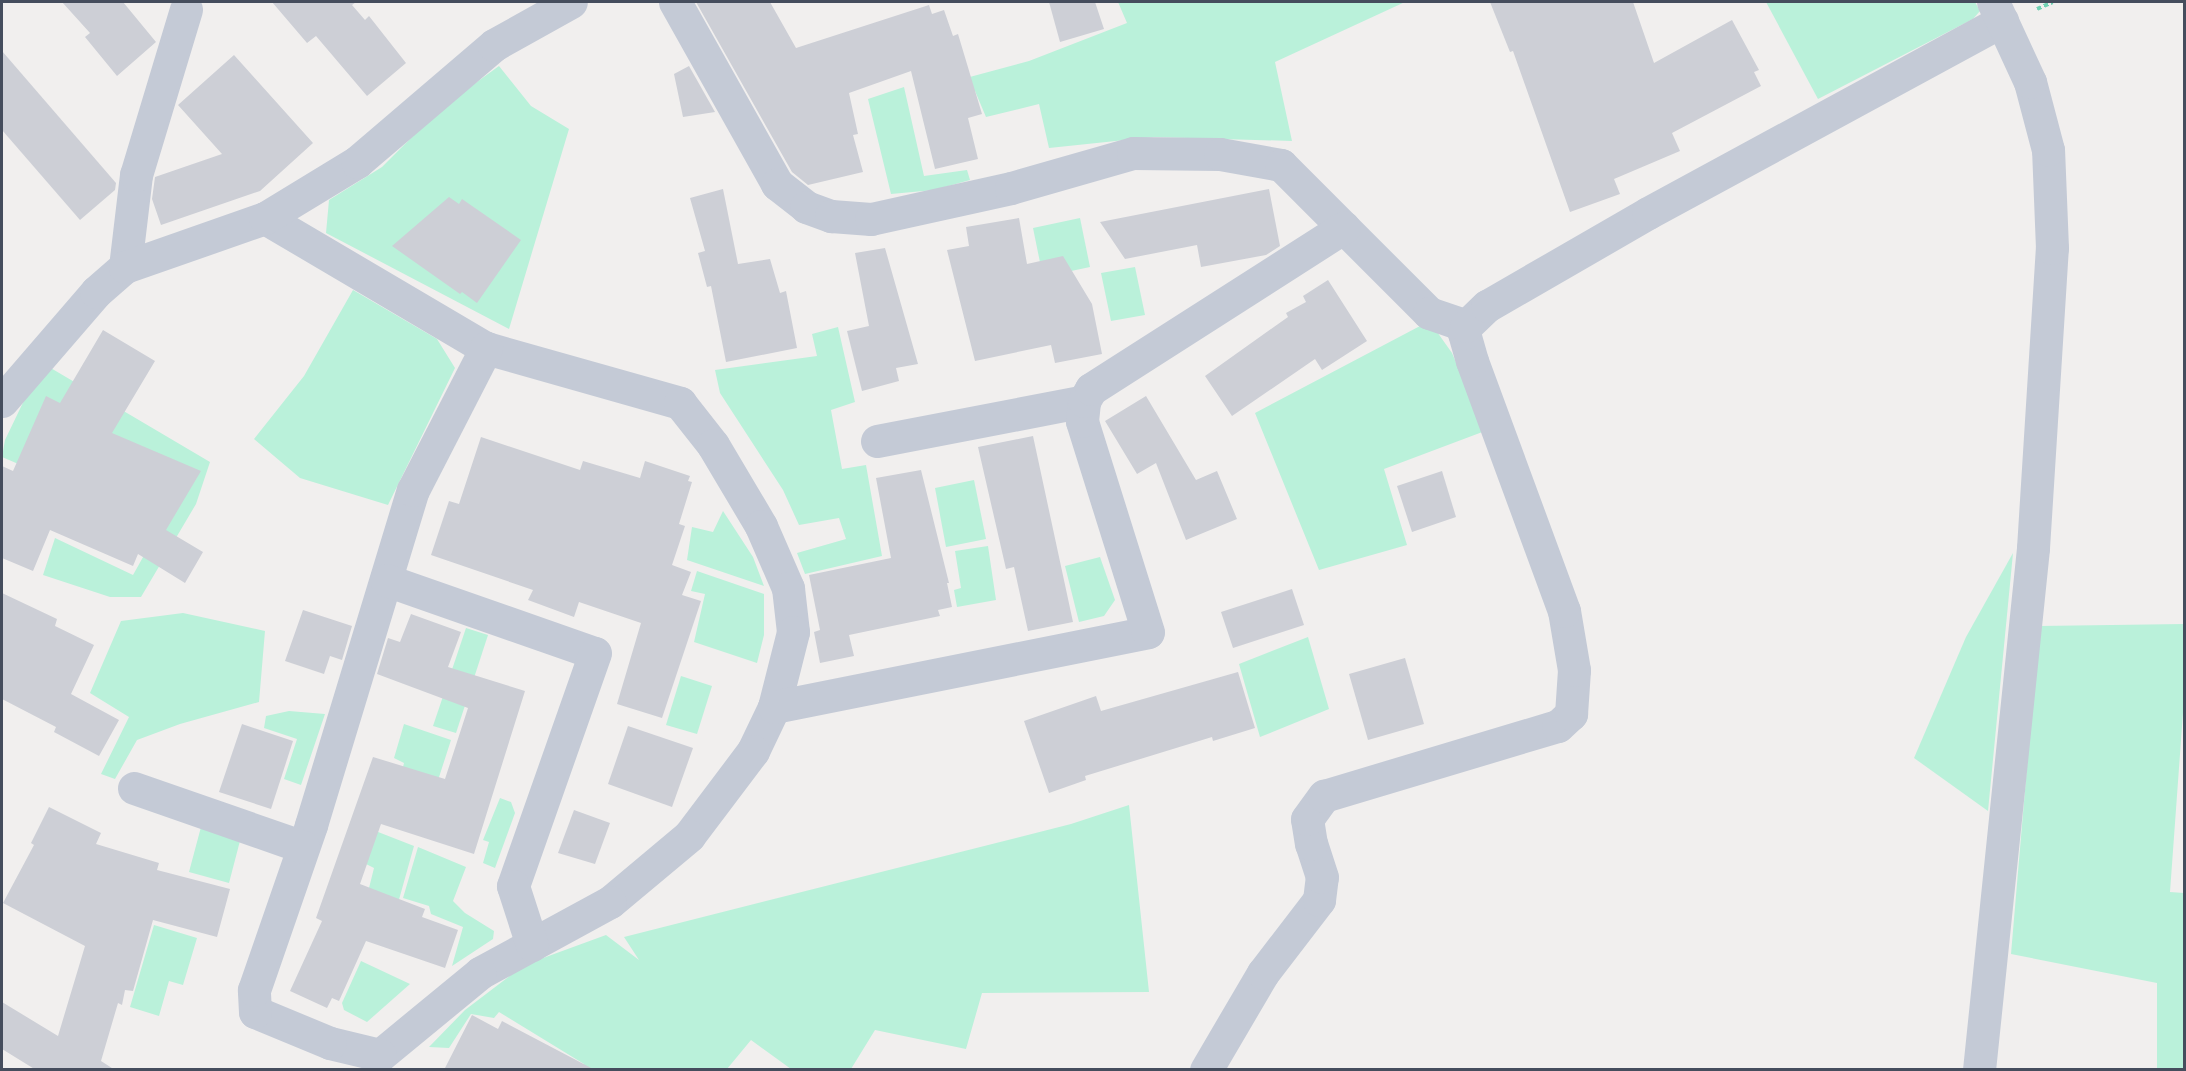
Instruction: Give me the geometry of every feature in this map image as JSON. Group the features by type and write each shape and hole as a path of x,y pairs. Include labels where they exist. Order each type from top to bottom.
{"street":[{"path":"2,401 96,292 125,267 265,218 357,162 495,45 571,2"},
{"path":"675,2 777,184 806,207 831,216 871,219 1011,188 1133,153 1220,154 1281,165 1429,313 1466,326"},
{"path":"125,267 136,176 186,9"},
{"path":"1206,1070 1263,973 1319,900 1322,877 1311,844 1307,819 1324,796 1558,726 1571,714 1574,670 1564,611 1472,362 1464,333 1466,326 1487,306 1997,11 2030,82 2048,150 2052,248 2033,548 1979,1070"},
{"path":"265,218 486,348 680,403 713,445 761,526 788,588 793,632 774,706 753,751 689,836 610,902 480,973 380,1055 330,1043 255,1012 254,990 303,848 413,490 486,348"},
{"path":"774,706 1148,632 1082,421 1084,400 1091,389 1344,227"},
{"path":"877,441 1084,400"},
{"path":"386,580 595,653 513,886 532,945"},
{"path":"134,788 303,848"}],"green space":[{"path":"1118,2 1405,2 1275,62 1292,141 1154,137 1049,148 1039,104 986,117 975,91 968,90 966,78 1029,61 1127,23"},
{"path":"1766,2 1975,2 1980,11 1973,19 1818,99"},
{"path":"499,66 531,106 569,129 509,329 326,233 329,200 382,167 441,108"},
{"path":"904,87 924,176 967,170 970,180 934,190 891,194 868,99"},
{"path":"1080,218 1090,267 1043,277 1033,228"},
{"path":"1135,267 1145,315 1111,321 1101,273"},
{"path":"353,290 437,339 455,368 388,505 300,478 254,439 304,376"},
{"path":"1420,326 1435,329 1452,353 1485,431 1384,469 1407,545 1319,570 1255,413"},
{"path":"838,327 855,402 831,410 842,469 866,465 882,556 805,574 797,553 846,539 839,518 799,525 783,490 720,393 715,370 817,356 812,334"},
{"path":"49,367 210,462 196,504 141,597 110,597 43,575 55,538 133,575 161,525 2,457 5,440 31,386"},
{"path":"974,480 986,539 946,547 935,488"},
{"path":"723,511 753,557 764,586 687,560 692,527 713,532"},
{"path":"988,546 996,600 957,607 954,590 961,588 955,551"},
{"path":"2013,553 1988,811 1914,758 1966,637"},
{"path":"1100,557 1115,600 1104,616 1079,622 1065,566"},
{"path":"697,571 764,594 764,635 757,663 694,642 705,594 691,591"},
{"path":"183,613 265,631 259,702 180,724 137,740 115,779 101,774 129,717 90,693 121,621"},
{"path":"2184,624 2184,699 2170,892 2184,893 2184,1069 2157,1069 2157,983 2011,954 2039,626"},
{"path":"466,628 488,635 456,733 433,726"},
{"path":"1308,637 1329,709 1260,737 1239,664"},
{"path":"681,676 712,686 697,734 666,725"},
{"path":"289,711 325,714 301,785 284,779 297,739 264,728 266,716"},
{"path":"404,724 451,740 420,836 400,780 404,763 394,758"},
{"path":"500,798 511,802 515,813 495,868 483,863 489,842 483,840"},
{"path":"1129,805 1149,992 982,993 966,1049 875,1030 851,1069 791,1069 751,1040 727,1069 581,1069 584,1064 499,1012 494,1018 471,1014 449,1048 429,1047 465,1010 524,965 606,935 639,960 624,937 1071,824"},
{"path":"201,827 241,837 229,883 189,872"},
{"path":"373,830 414,846 386,946 357,936 374,868 364,863"},
{"path":"418,847 466,867 453,901 465,913 494,931 493,939 452,966 463,927 431,914 429,906 403,898"},
{"path":"154,925 197,938 183,985 169,981 159,1016 130,1007"},
{"path":"361,961 410,984 367,1022 344,1010 342,1003"}],"building":[{"path":"62,2 123,2 156,42 117,76 85,37 90,33"},
{"path":"272,2 356,2 352,5 365,20 369,16 406,63 367,96 316,36 307,43"},
{"path":"696,2 770,2 796,48 929,5 932,14 944,10 953,36 958,34 982,114 968,118 978,159 935,169 911,71 849,93 858,134 853,135 863,172 808,185 792,172"},
{"path":"1049,2 1095,2 1104,29 1060,42"},
{"path":"1490,2 1633,2 1654,63 1732,20 1759,70 1754,72 1761,86 1672,133 1680,151 1614,179 1620,194 1570,212 1513,51 1510,52"},
{"path":"2,51 116,183 115,190 80,220 2,130"},
{"path":"234,55 313,143 260,191 161,225 152,199 155,177 222,154 178,105"},
{"path":"689,66 715,112 683,117 674,74"},
{"path":"723,189 738,264 770,259 780,293 786,291 797,348 726,362 711,286 707,287 698,253 705,251 690,198"},
{"path":"1269,189 1280,246 1266,255 1201,267 1197,245 1125,259 1100,222"},
{"path":"449,197 459,204 462,199 521,240 477,303 462,292 460,294 392,246"},
{"path":"1019,218 1027,264 1063,256 1092,304 1102,354 1055,363 1051,345 975,361 947,250 969,246 966,227"},
{"path":"885,248 918,364 896,368 899,381 862,391 847,331 869,326 855,253"},
{"path":"1328,280 1367,341 1322,370 1315,359 1232,416 1205,376 1288,317 1286,313 1306,302 1303,296"},
{"path":"103,330 155,361 112,433 201,471 166,530 203,552 185,583 138,554 133,566 50,530 33,571 2,558 2,466 13,471 46,396 60,403"},
{"path":"1146,396 1196,480 1217,471 1237,519 1186,540 1156,463 1137,474 1105,421"},
{"path":"1033,436 1073,622 1028,631 1014,567 1006,569 978,447"},
{"path":"481,437 580,470 583,461 640,478 645,461 690,476 688,481 692,482 679,524 685,526 672,565 691,572 682,595 701,601 662,718 617,704 641,623 579,602 574,617 528,600 533,590 431,555 449,501 459,504"},
{"path":"921,470 949,583 947,583 952,607 938,610 940,616 849,635 854,656 820,663 814,632 820,630 809,575 891,558 876,478"},
{"path":"1442,471 1456,517 1412,532 1397,486"},
{"path":"1292,589 1304,625 1233,648 1221,612"},
{"path":"2,593 57,619 55,626 94,645 71,694 119,720 99,756 54,732 56,727 2,699"},
{"path":"303,610 352,626 342,660 330,656 324,674 285,661"},
{"path":"411,614 461,632 448,667 525,691 474,854 381,824 360,884 425,909 422,917 458,930 445,968 366,941 339,1001 332,998 327,1008 290,991 322,921 316,918 373,757 445,779 468,708 377,674 388,638 400,642"},
{"path":"1405,658 1424,724 1368,740 1349,674"},
{"path":"1238,672 1255,728 1213,741 1212,737 1085,776 1086,780 1049,793 1024,721 1096,696 1101,711"},
{"path":"242,724 293,741 271,809 219,792"},
{"path":"628,726 693,748 672,807 608,784"},
{"path":"49,807 101,833 96,844 159,863 157,870 230,889 217,937 153,920 133,991 125,990 122,1005 118,1003 101,1061 115,1070 36,1070 2,1049 2,1002 58,1036 85,946 3,903 34,845 31,843"},
{"path":"574,810 610,823 595,864 558,853"},
{"path":"472,1015 498,1029 502,1021 595,1070 444,1070"}]}
